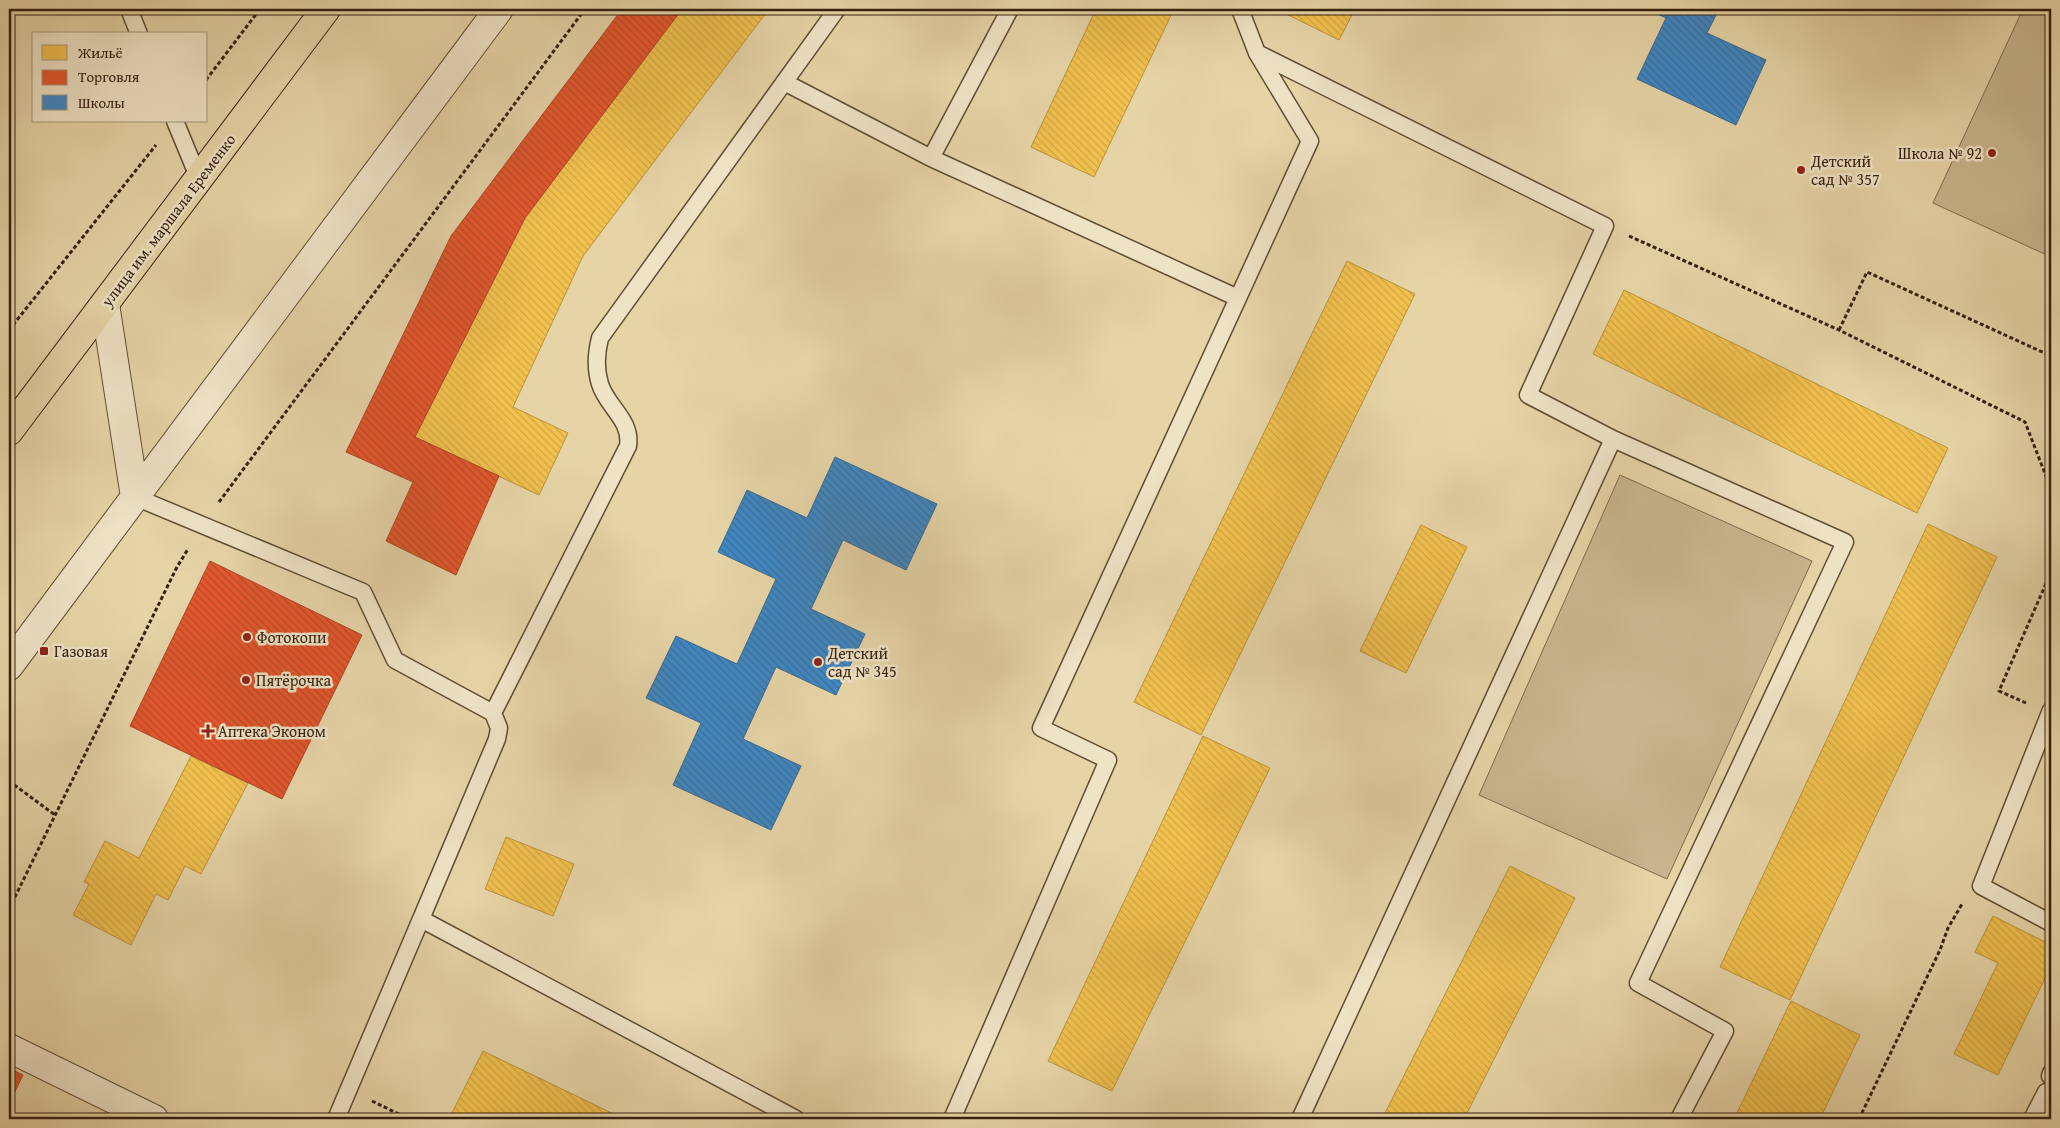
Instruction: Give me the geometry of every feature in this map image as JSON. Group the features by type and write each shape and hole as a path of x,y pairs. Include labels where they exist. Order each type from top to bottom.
{"highway":[{"name":"улица им. маршала Еременко","path":"9,432 326,9"}],"street":[{"path":"9,666 500,9"},
{"path":"105,304 135,497"},
{"path":"9,1048 154,1119"}],"lane":[{"path":"129,9 138,32"},
{"path":"493,713 628,446 628,432 625,423 600,386 596,365 596,352 600,338 837,9"},
{"path":"931,158 1010,9"},
{"path":"952,1119 1108,760 1041,728 1310,141 1257,53 1240,9"},
{"path":"1257,53 1605,226 1528,395 1613,439 1845,542 1638,983 1725,1032 1679,1119"},
{"path":"784,82 931,158 1238,298"},
{"path":"175,122 199,179"},
{"path":"1300,1119 1613,439"},
{"path":"135,497 363,592 396,660 493,713 499,728 497,739 336,1119"},
{"path":"2050,713 1981,886 2051,923"},
{"path":"421,919 796,1119"},
{"path":"2040,1115 2049,1080"}],"path":[{"path":"208,77 260,9"},
{"path":"9,909 177,567 202,525 585,9"},
{"path":"9,330 175,122"},
{"path":"1605,226 1838,330 2025,422 2051,489"},
{"path":"1838,330 1867,272 2051,356"},
{"path":"2050,713 1999,691 2051,572"},
{"path":"9,781 55,815"},
{"path":"1859,1119 1940,950 1948,928 1960,906 1981,886"},
{"path":"349,1090 409,1119"}],"shaded area":[{"path":"2023,9 2051,9 2051,257 1933,203"},
{"path":"1620,475 1812,561 1667,879 1479,795"}],"building: Жильё":[{"path":"682,9 769,9 583,256 513,407 568,433 539,495 415,437 525,218"},
{"path":"1096,9 1174,9 1094,177 1031,147"},
{"path":"1276,9 1355,9 1339,40"},
{"path":"1347,261 1415,294 1201,735 1134,702"},
{"path":"1624,290 1948,448 1917,513 1593,354"},
{"path":"1928,524 1997,557 1790,1000 1720,967"},
{"path":"1421,525 1467,547 1406,673 1360,651"},
{"path":"1203,736 1270,768 1112,1091 1048,1061"},
{"path":"191,756 248,783 201,874 185,866 168,900 156,894 131,945 73,915 89,884 84,882 105,841 139,858"},
{"path":"506,837 574,864 553,916 485,889"},
{"path":"1510,866 1575,898 1464,1119 1382,1119"},
{"path":"1993,916 2051,945 2051,966 1998,1075 1954,1054 1998,963 1975,952"},
{"path":"1791,1001 1860,1035 1820,1119 1734,1119"},
{"path":"483,1051 624,1119 461,1119 451,1115"}],"building: Торговля":[{"path":"622,9 682,9 525,218 415,437 499,476 456,575 386,541 413,482 346,452 451,236"},
{"name":"Пятёрочка","path":"210,561 362,635 282,799 130,726"},
{"path":"9,1068 23,1075 9,1104"}],"building: Школы":[{"path":"1647,9 1719,9 1707,33 1766,60 1736,125 1637,79 1666,18"},
{"path":"835,457 937,504 906,570 843,540 811,609 865,634 836,695 776,667 743,739 801,766 771,830 673,785 701,723 646,698 676,636 737,664 776,579 718,552 747,490 807,518"}],"place":[{"name":"Школа № 92","path":"1992,153"},
{"name":"Детский сад № 357","path":"1801,170"},
{"name":"Фотокопи","path":"247,637"},
{"name":"Газовая","path":"44,651"},
{"name":"Детский сад № 345","path":"818,662"},
{"name":"Пятёрочка","path":"246,680"},
{"name":"Аптека Эконом","path":"208,731"}]}
